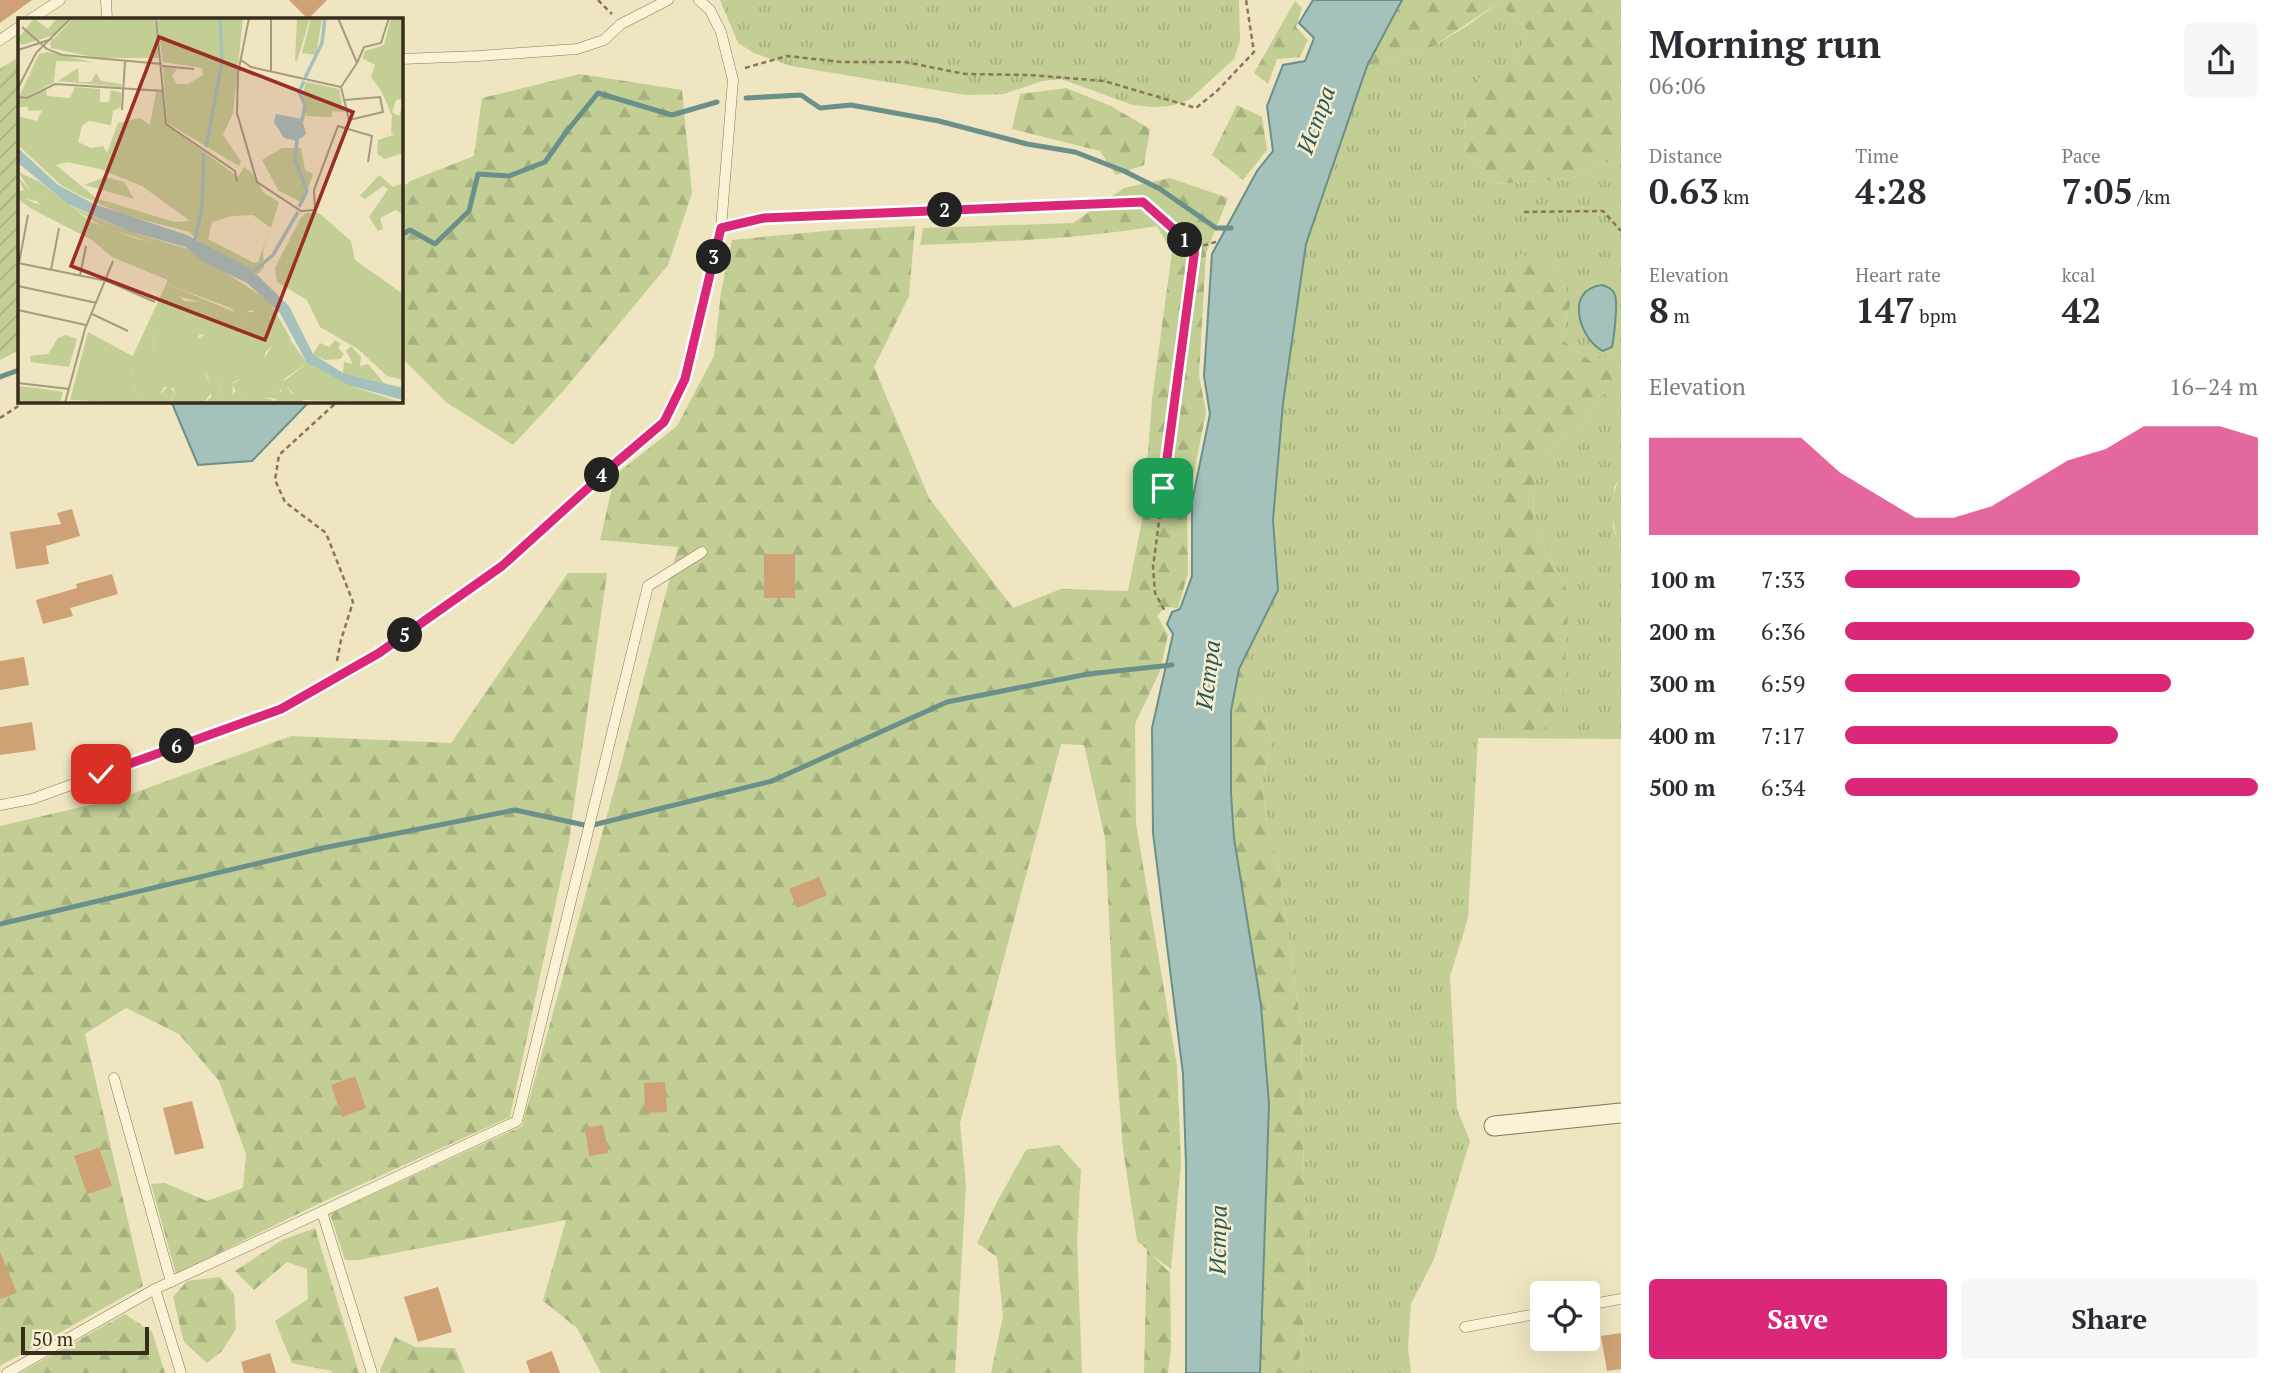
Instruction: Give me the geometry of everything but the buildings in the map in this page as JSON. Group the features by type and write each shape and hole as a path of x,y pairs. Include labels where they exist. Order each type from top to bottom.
{"street":[{"path":"1494,1126 1621,1113"}],"lane":[{"path":"33,18 60,0"},
{"path":"106,0 107,18"},
{"path":"402,59 577,49 604,40 621,24 668,0"},
{"path":"0,805 32,799 281,709 379,653 502,566 664,422 685,379 721,228 733,80 721,32 710,10 699,0"},
{"path":"0,40 18,28"},
{"path":"7,1373 155,1289 517,1121 648,586 702,552"},
{"path":"114,1078 171,1282"},
{"path":"322,1212 372,1373"},
{"path":"155,1289 181,1373"},
{"path":"1600,1303 1621,1299"},
{"path":"1465,1327 1530,1315"}],"path":[{"path":"598,0 621,24"},
{"path":"733,80 747,65 787,56 842,62 905,62 965,74 1029,75 1104,81 1196,107 1217,91 1254,52 1246,0"},
{"path":"721,228 764,218 1143,202 1195,248"},
{"path":"1524,212 1603,211 1621,231"},
{"path":"1195,248 1219,240"},
{"path":"1166,613 1155,593 1153,567 1195,248"},
{"path":"0,418 24,402"},
{"path":"335,678 341,640 353,602 326,533 285,502 275,480 279,455 337,402"}],"green space":[{"path":"720,0 1239,0 1240,41 1234,59 1189,100 1171,106 1133,105 1061,79 1042,81 1004,94 966,95 791,66 754,53 738,43"},
{"path":"1402,0 1621,0 1621,164 1605,162 1571,179 1491,184 1466,153 1464,115 1476,79 1513,65 1528,30 1498,3 1432,47 1367,66"},
{"path":"1295,1 1302,8 1296,27 1308,40 1300,57 1277,59 1268,84 1254,73"},
{"path":"1498,3 1528,30 1513,65 1464,115 1466,153 1491,184 1571,179 1605,162 1621,164 1621,350 1592,362 1561,339 1571,302 1555,266 1500,714 1569,594 1533,524 1534,484 1551,447 1583,424 1603,392 1621,408 1621,476 1614,487 1613,526 1621,551 1621,739 1478,738 1468,918 1450,976 1457,1109 1470,1141 1434,1259 1411,1304 1408,1348 1411,1373 1298,1373 1309,1270 1304,1186 1301,1025 1278,862 1267,824 1262,782 1271,743 1261,703 1239,669 1278,590 1273,520 1283,403 1306,244 1367,66 1432,47","holes":["1592,286 1616,298 1612,347 1589,339 1581,317 1580,303 1582,296"]},
{"path":"18,58 18,351 0,360 0,69"},
{"path":"580,74 682,90 692,193 668,265 565,389 513,445 446,402 402,358 402,188 410,181 474,156 482,98"},
{"path":"1066,88 1111,106 1150,129 1144,165 1116,175 1100,151 1012,129 1020,94"},
{"path":"1237,105 1262,117 1267,150 1243,180 1212,155"},
{"path":"1170,178 1228,198 1206,253 1199,375 1206,412 1187,508 1188,573 1178,608 1165,607 1157,616 1168,635 1160,671 1135,724 1136,824 1177,1066 1181,1163 1171,1269 1151,1254 1170,1273 1171,1347 1168,1373 1144,1373 1147,1249 1137,1241 1123,1149 1105,838 1084,745 1061,744 960,1123 966,1185 955,1373 601,1373 577,1328 543,1301 566,1220 359,1260 345,1260 330,1214 522,1126 678,547 600,540 615,475 677,426 714,356 721,292 732,240 835,230 915,226 909,296 874,367 929,498 1013,608 1061,589 1128,591 1143,516 1152,400 1172,252 1157,226 1068,237 920,245 923,228 1073,223 1124,188"},
{"path":"1519,254 1555,266 1571,302 1561,339 1592,362 1621,350 1621,408 1603,392 1583,424 1551,447 1534,485 1533,524 1569,594 1562,720 1537,731 1506,734 1500,714 1501,286"},
{"path":"1621,476 1621,551 1614,523 1613,504"},
{"path":"568,573 607,573 569,841 510,1117 318,1204 176,1274 151,1184 165,1183 207,1201 243,1188 246,1154 219,1081 179,1034 126,1008 85,1034 143,1286 0,1366 0,826 120,798 291,736 451,743"},
{"path":"1239,669 1261,703 1271,743 1262,782 1267,824 1278,862 1301,1025 1304,1186 1309,1270 1298,1373 1260,1373 1269,1103 1261,1005 1234,838 1231,711"},
{"path":"1059,1145 1081,1170 1077,1240 1082,1373 991,1373 1003,1316 997,1257 977,1243 1026,1150"},
{"path":"315,1228 359,1373 332,1373 292,1363 275,1321 308,1299 307,1269 287,1262 254,1290 235,1271 282,1240"},
{"path":"220,1277 234,1294 236,1329 222,1351 207,1363 184,1342 173,1297 187,1281"},
{"path":"125,1314 152,1332 165,1373 20,1373"},
{"path":"395,1337 415,1347 455,1348 465,1373 381,1373"}],"water":[{"name":"Истра","path":"1313,0 1402,0 1367,66 1306,244 1283,403 1273,520 1278,590 1239,669 1231,711 1234,838 1261,1005 1269,1104 1260,1373 1186,1373 1183,1074 1153,833 1152,728 1173,634 1167,624 1172,612 1180,609 1192,576 1192,502 1210,414 1204,376 1212,254 1257,171 1273,151 1267,106 1283,65 1305,61 1314,38 1299,23"},
{"path":"1602,285 1613,291 1616,306 1612,347 1603,351 1587,336 1579,315 1579,304 1583,295 1590,288"},
{"path":"171,402 309,402 252,461 198,465"}],"waterway":[{"path":"402,234 410,230 435,244 469,211 478,174 509,176 545,162 598,93 672,115 717,102"},
{"path":"746,98 801,95 820,108 851,105 939,121 1027,144 1075,152 1124,171 1160,189 1216,228 1231,228"},
{"path":"0,377 18,370"},
{"path":"0,924 323,848 515,810 589,826 772,781 947,702 1088,674 1172,665"}],"route":[{"path":"101,774 281,709 379,653 502,566 664,422 685,379 721,228 764,218 1143,202 1195,248 1163,488"}]}
